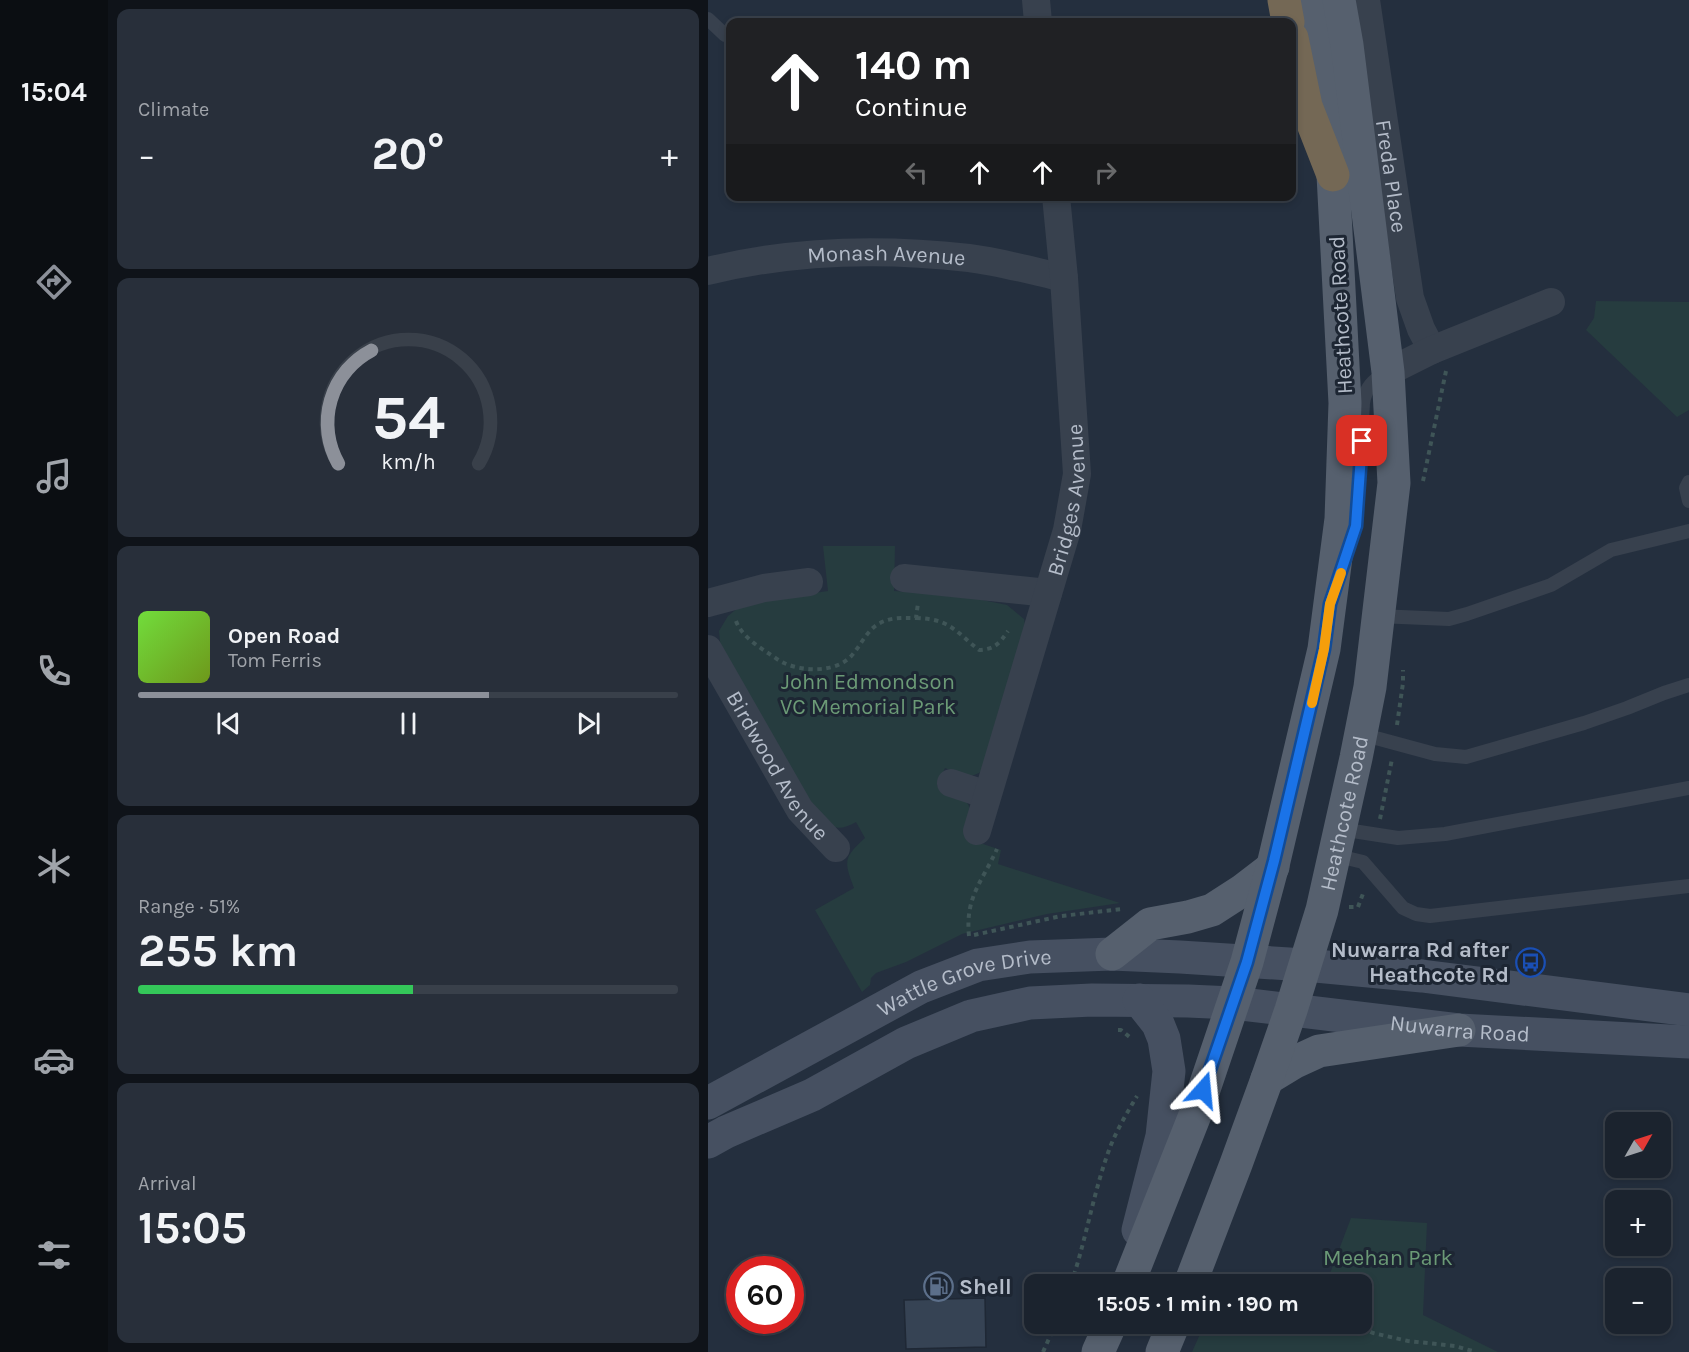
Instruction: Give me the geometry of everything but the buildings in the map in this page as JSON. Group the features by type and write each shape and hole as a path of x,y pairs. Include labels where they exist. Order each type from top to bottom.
{"highway":[{"path":"1284,0 1287,18"},
{"path":"1296,57 1306,106 1332,175"}],"main road":[{"name":"Heathcote Road","path":"1130,1274 1197,1110 1247,962 1273,867 1324,649 1341,519 1345,403 1332,175 1320,54 1311,0"},
{"name":"Heathcote Road","path":"1194,1274 1291,1010 1322,910 1370,687 1394,483 1388,372 1347,45 1339,0"},
{"path":"1112,954 1150,924 1212,910 1273,867"},
{"name":"Wattle Grove Drive","path":"708,1103 921,987 978,965 1030,957 1112,954 1247,962"},
{"name":"Nuwarra Road","path":"1247,962 1422,976 1689,1010"},
{"name":"Wattle Grove Drive","path":"708,1142 812,1095 906,1044 971,1016 1030,1003 1092,1000 1233,1004"},
{"path":"1128,1274 1162,1136 1169,1071 1153,1043 1158,1024 1139,1000"},
{"name":"Nuwarra Road","path":"1233,1004 1459,1030 1689,1042"},
{"path":"1267,1078 1319,1051 1459,1030"},
{"path":"1098,1352 1106,1334"},
{"path":"1162,1352 1169,1334"}],"street":[{"path":"1036,0 1038,18"},
{"name":"Freda Place","path":"1366,0 1410,298 1421,329 1432,350"},
{"name":"Bridges Avenue","path":"988,837 987,795 1067,530 1077,474 1056,201"},
{"name":"Monash Avenue","path":"708,272 774,259 843,252 903,253 971,258 1064,278"},
{"path":"1388,372 1432,350 1551,302"},
{"path":"912,579 1044,605"},
{"path":"718,600 764,588 809,582"},
{"name":"Birdwood Avenue","path":"708,649 800,810 836,848"},
{"path":"951,783 987,795"}],"lane":[{"path":"708,19 725,35"},
{"path":"1357,515 1365,392 1373,381 1388,372"},
{"path":"1689,482 1686,488 1689,501"},
{"path":"1377,616 1449,619 1551,585 1611,550 1689,531"},
{"path":"1330,604 1352,537"},
{"path":"1361,734 1435,754 1466,757 1584,723 1689,685"},
{"path":"1337,842 1445,834 1689,788"},
{"path":"1337,842 1363,862 1403,908 1416,915 1431,916 1689,886"}],"path":[{"path":"912,579 916,618"},
{"path":"718,600 754,643 784,663 813,669 831,667 841,663 851,656 878,624 891,619 933,618 950,625 979,650 990,650 1020,619 1029,616 1044,605"},
{"path":"988,837 991,863 978,883 970,902 969,936 1061,916 1133,908"},
{"path":"1111,1030 1122,1030 1153,1043"},
{"path":"1074,1274 1109,1149 1140,1086"},
{"path":"1372,1333 1408,1341 1455,1346 1476,1352"},
{"path":"1043,1352 1051,1334"}],"green space":[{"path":"1596,301 1689,302 1689,410 1677,417 1586,330 1594,318"},
{"name":"John Edmondson VC Memorial Park","path":"823,546 895,546 894,591 957,595 1007,605 1024,619 1027,637 988,766 977,774 967,776 945,768 937,786 958,796 968,804 970,816 968,839 1001,850 998,864 1120,903 1047,914 962,934 906,962 876,973 871,978 870,985 862,992 815,910 854,888 848,872 847,860 865,838 856,822 837,828 818,819 721,651 719,631 728,616 739,607 767,600 828,591"},
{"name":"Meehan Park","path":"1351,1218 1427,1223 1423,1315 1498,1352 1192,1352 1200,1334 1372,1334 1372,1274 1330,1274"}],"slow traffic":[{"path":"1312,703 1324,649 1330,604 1341,573"}],"place":[{"name":"Nuwarra Rd after Heathcote Rd","path":"1530,962"},
{"name":"Shell","path":"938,1286"}],"route":[{"path":"1203,1090 1247,962 1274,861 1324,649 1330,604 1356,526 1362,441"}]}
